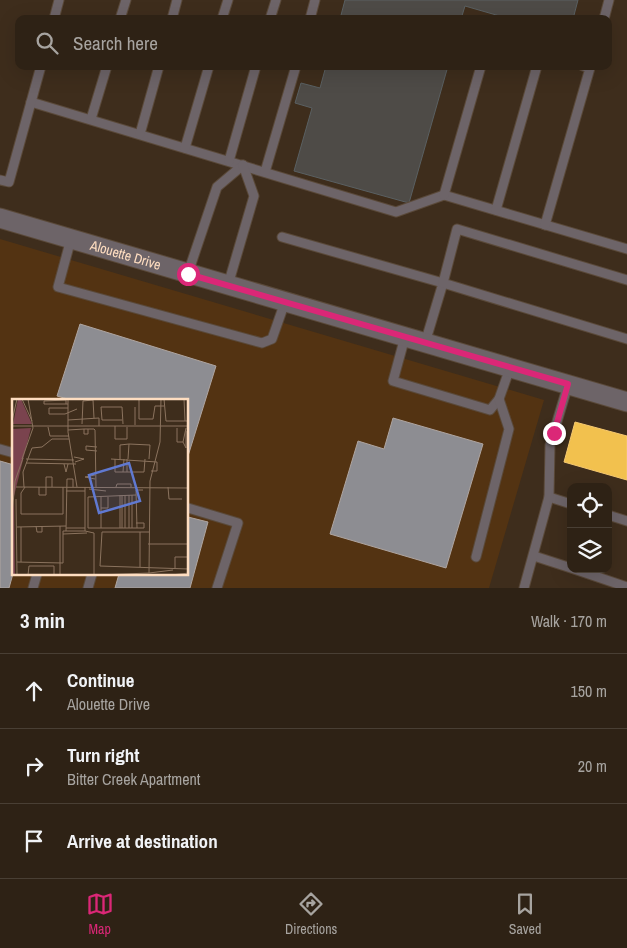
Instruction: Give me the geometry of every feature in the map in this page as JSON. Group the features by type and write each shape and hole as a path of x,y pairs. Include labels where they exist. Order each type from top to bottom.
{"street":[{"name":"Alouette Drive","path":"0,218 627,402"}],"lane":[{"path":"55,15 59,0"},
{"path":"121,15 126,0"},
{"path":"173,15 177,0"},
{"path":"223,15 228,0"},
{"path":"271,15 276,0"},
{"path":"311,15 315,0"},
{"path":"605,15 609,0"},
{"path":"0,180 9,182 40,70"},
{"path":"91,119 106,70"},
{"path":"140,134 158,70"},
{"path":"185,148 208,70"},
{"path":"228,160 255,70"},
{"path":"265,172 295,70"},
{"path":"444,195 480,70"},
{"path":"496,210 536,70"},
{"path":"545,225 587,70"},
{"path":"32,102 396,212 444,195 627,249"},
{"path":"188,274 217,187 243,165"},
{"path":"228,285 254,196 243,165"},
{"path":"425,343 457,229 627,280"},
{"path":"282,237 443,282 627,339"},
{"path":"71,239 58,287 262,343 272,339 285,302"},
{"path":"405,337 393,381 490,410 499,399 510,368"},
{"path":"524,588 549,497 550,445 568,384"},
{"path":"476,557 509,429 499,399"},
{"path":"549,497 567,503"},
{"path":"189,508 238,523 217,588"},
{"path":"612,516 627,521"},
{"path":"534,556 567,567"},
{"path":"584,573 627,587"}],"shaded area":[{"path":"0,239 544,400 489,588 0,588"}],"building: Homes":[{"path":"575,422 627,436 627,480 564,462"}],"building: Industry":[{"path":"80,324 216,366 189,453 189,399 68,399 57,396"},
{"path":"393,418 483,444 446,568 330,534 358,441 384,449"},
{"path":"0,461 12,464 12,576 9,588 0,588"},
{"path":"189,517 208,522 190,588 115,588 118,576 189,576"}],"building: Other":[{"path":"345,0 578,0 574,15 496,15 465,6 462,15 341,15"},
{"path":"325,70 447,70 409,203 294,171 312,108 295,103 301,83 320,88"}],"route":[{"path":"188,274 568,384 554,433"}]}
